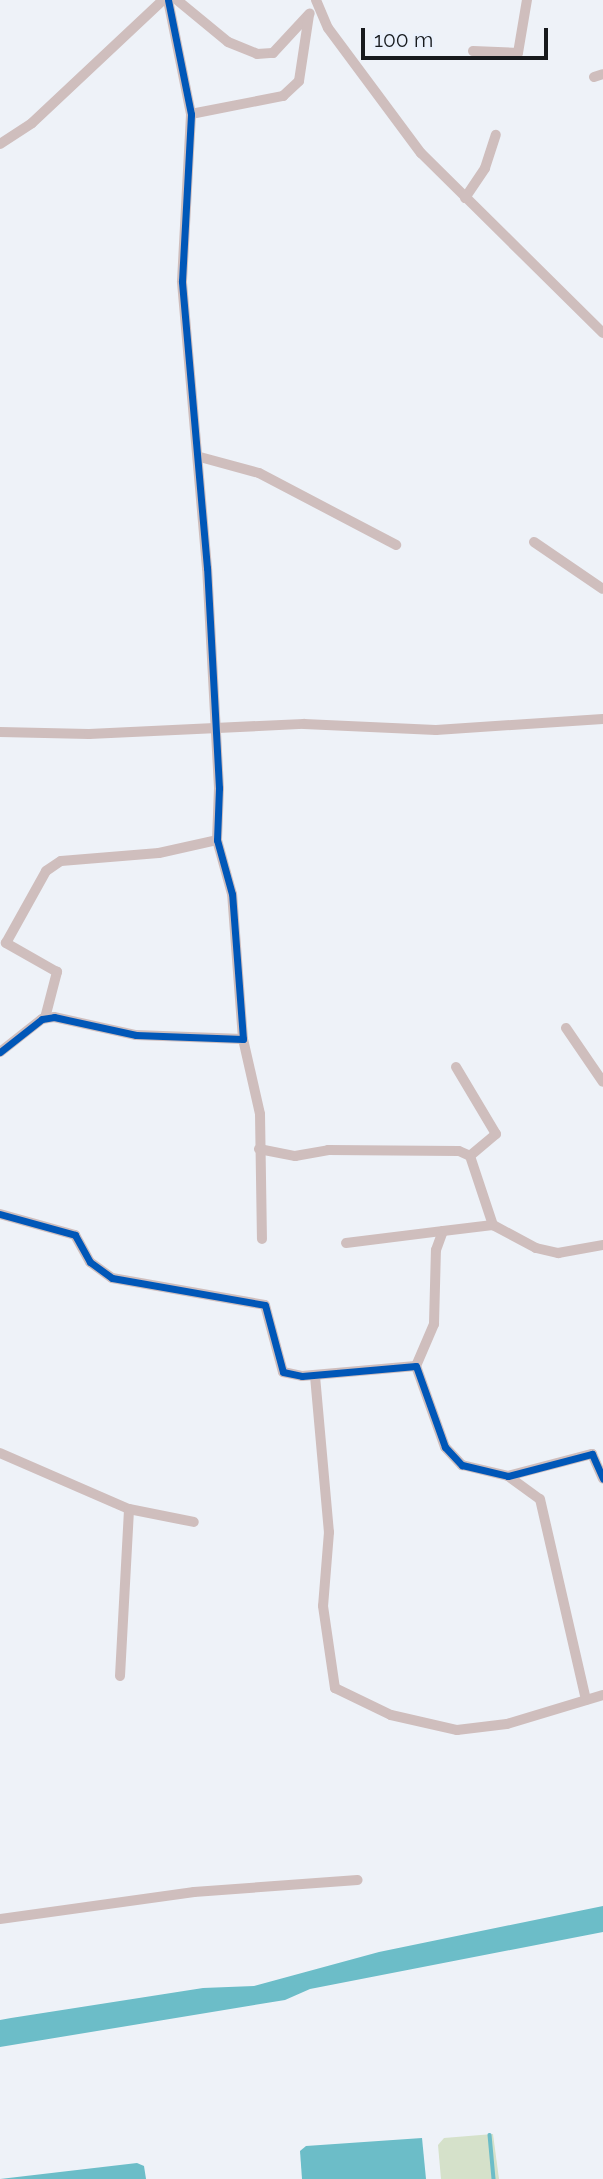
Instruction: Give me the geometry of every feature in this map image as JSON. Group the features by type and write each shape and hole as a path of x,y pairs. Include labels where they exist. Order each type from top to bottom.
{"street":[{"path":"0,144 32,123 163,0"},
{"path":"168,0 191,114 182,281 200,457 216,725 217,840 232,894 243,1039 260,1114 262,1239"},
{"path":"177,0 228,42 257,54 273,53 309,15"},
{"path":"191,114 283,96 299,81 309,15 316,0"},
{"path":"316,0 328,28 421,153 603,333"},
{"path":"473,51 518,53 527,0"},
{"path":"465,198 485,168 496,135"},
{"path":"200,457 259,473 396,545"},
{"path":"534,542 603,589"},
{"path":"0,732 89,734 216,725 436,730 603,719"},
{"path":"0,1052 46,1018 57,972 6,943 46,871 61,861 159,853 217,840"},
{"path":"46,1018 136,1035 243,1039"},
{"path":"566,1028 603,1082"},
{"path":"456,1067 496,1134 470,1156"},
{"path":"260,1149 295,1156 328,1150 459,1151 470,1156 493,1225"},
{"path":"0,1214 75,1235 90,1262 112,1278 265,1305 277,1364 283,1372 315,1376 416,1366"},
{"path":"346,1243 493,1225 536,1248 558,1253 603,1245"},
{"path":"443,1231 436,1250 434,1324 416,1366 449,1453 462,1465 508,1476 540,1499 586,1700"},
{"path":"315,1376 329,1532 323,1606 335,1688 391,1714 457,1730 507,1724 603,1695"},
{"path":"0,1453 129,1509 194,1522"},
{"path":"508,1476 592,1454 603,1479"},
{"path":"120,1676 129,1509"},
{"path":"0,1919 194,1892 358,1880"}],"green space":[{"path":"493,2134 499,2179 441,2179 438,2145 444,2138"}],"water":[{"path":"603,1906 603,1932 310,1989 285,2000 0,2047 0,2020 203,1988 254,1986 379,1952"},
{"path":"422,2138 426,2179 302,2179 300,2151 306,2146"},
{"path":"137,2163 144,2166 146,2179 0,2179"}],"waterway":[{"path":"490,2135 494,2179"}],"cycle path":[{"path":"0,1052 42,1019 54,1017 136,1035 243,1039 232,894 217,840 219,788 207,568 182,281 191,114 168,0"},
{"path":"0,1214 75,1235 90,1262 112,1278 265,1305 283,1372 302,1376 416,1366 445,1447 462,1465 508,1476 592,1454 603,1479"}]}
